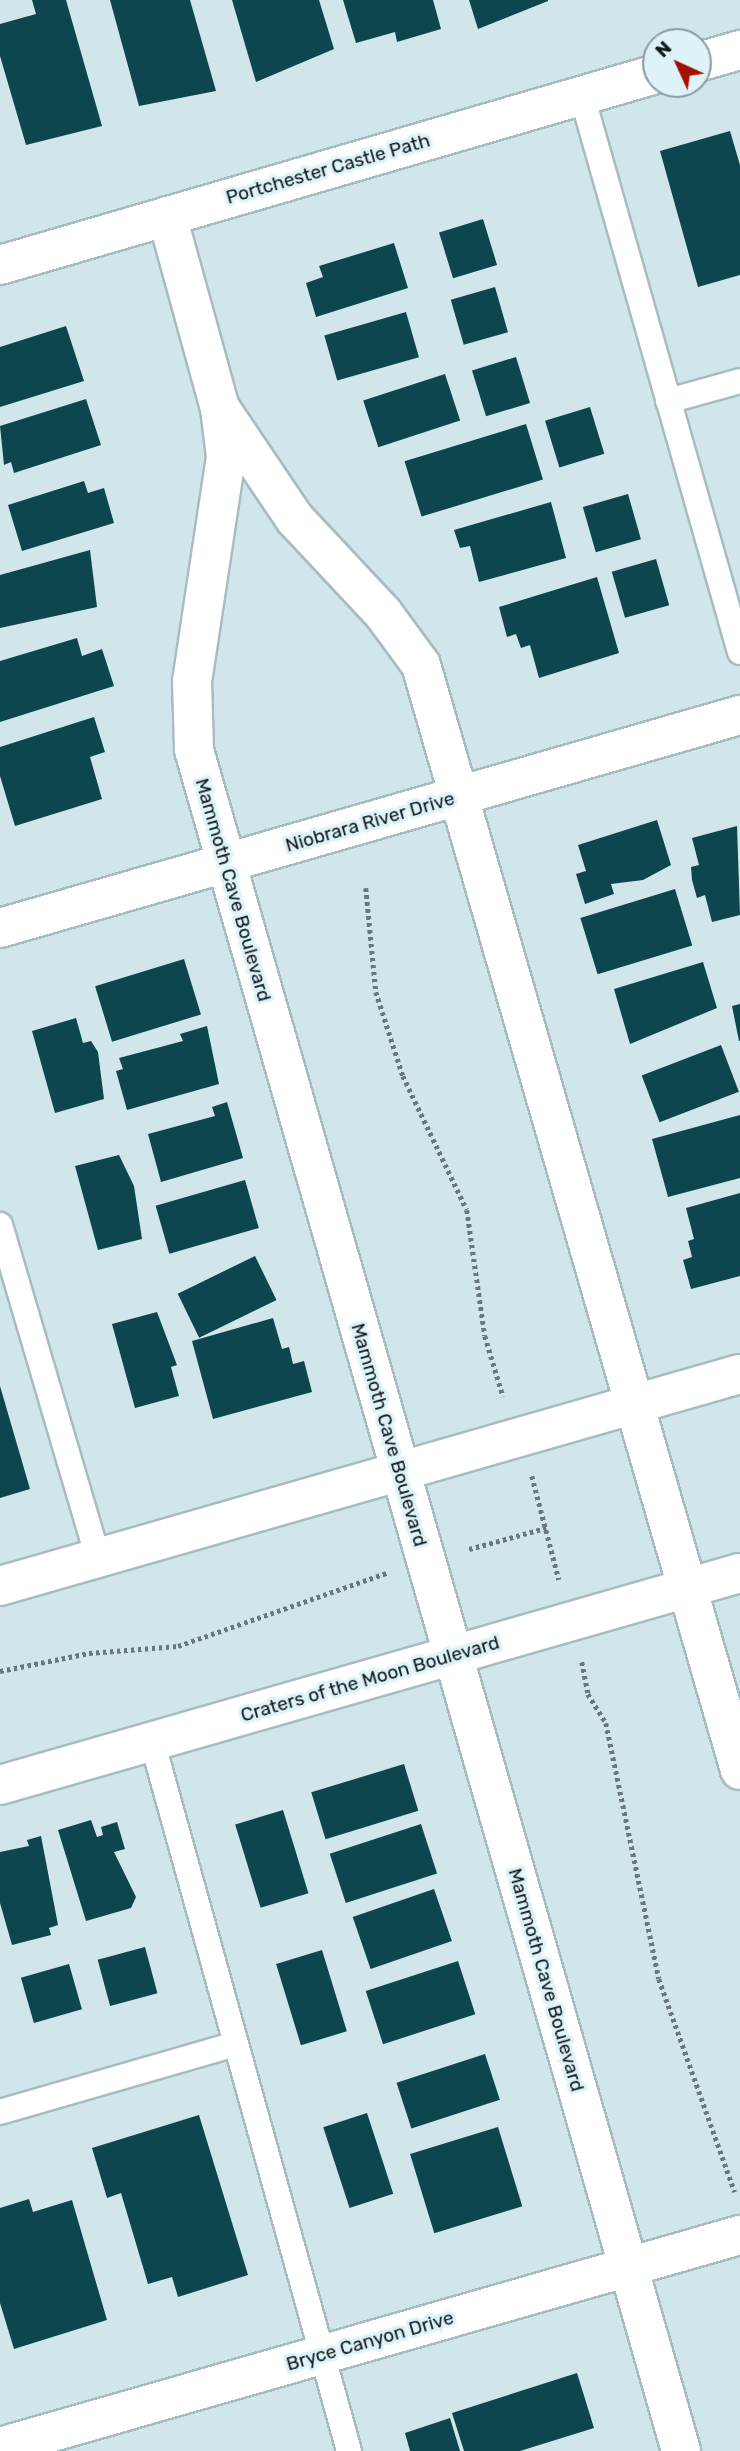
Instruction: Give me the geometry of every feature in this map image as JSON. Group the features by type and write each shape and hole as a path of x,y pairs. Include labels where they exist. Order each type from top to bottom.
{"street":[{"path":"712,58 740,50"},
{"name":"Portchester Castle Path","path":"0,264 642,78"},
{"name":"Mammoth Cave Boulevard","path":"167,216 220,408 224,498 190,717 225,863 681,2451"},
{"name":"Mammoth Cave Boulevard","path":"220,408 295,519 411,648 438,713 459,796 740,1770"},
{"name":"Niobrara River Drive","path":"0,928 740,715"},
{"path":"0,1586 740,1374"},
{"name":"Craters of the Moon Boulevard","path":"0,1785 740,1573"},
{"name":"Bryce Canyon Drive","path":"0,2447 628,2267 739,2218"}],"lane":[{"path":"582,96 740,652"},
{"path":"668,401 740,381"},
{"path":"0,1224 4,1251 98,1558"},
{"path":"152,1741 320,2355 349,2451"},
{"path":"0,2112 235,2044"}],"path":[{"path":"366,888 376,992 403,1076 464,1202 485,1336 507,1404"},
{"path":"530,1468 561,1586"},
{"path":"461,1552 546,1528"},
{"path":"0,1671 198,1641 400,1569"},
{"path":"583,1667 588,1695 606,1723 659,1979 739,2218"}],"building":[{"path":"32,0 66,0 102,126 26,145 0,56 0,24 36,14"},
{"path":"110,0 190,0 216,91 139,106"},
{"path":"232,0 319,0 334,49 256,82"},
{"path":"343,0 433,0 441,29 397,42 395,32 356,43"},
{"path":"469,0 548,0 548,1 478,29"},
{"path":"730,131 740,165 740,275 698,287 660,151"},
{"path":"483,219 497,265 453,278 439,232"},
{"path":"394,243 408,288 316,317 306,283 323,277 319,266"},
{"path":"495,287 508,332 464,345 451,300"},
{"path":"406,312 419,357 337,381 324,335"},
{"path":"66,326 84,381 0,407 0,347"},
{"path":"516,357 530,403 486,416 472,370"},
{"path":"445,374 460,421 378,447 363,401"},
{"path":"86,399 101,445 14,473 11,462 4,465 0,426"},
{"path":"590,407 604,454 559,468 545,421"},
{"path":"526,424 543,479 422,517 405,461"},
{"path":"84,481 88,493 104,488 114,523 22,551 8,505"},
{"path":"628,494 641,539 596,552 583,507"},
{"path":"551,502 566,558 479,582 470,546 460,548 454,530"},
{"path":"90,550 97,607 0,628 0,575"},
{"path":"656,559 669,605 625,618 612,572"},
{"path":"597,577 619,653 539,678 530,645 521,648 516,634 507,637 499,607"},
{"path":"77,638 82,656 102,649 114,686 0,722 0,661"},
{"path":"94,717 105,752 90,757 102,799 15,826 0,776 0,747"},
{"path":"657,820 671,865 643,880 611,884 614,894 585,904 576,874 586,871 578,845"},
{"path":"737,826 740,915 712,922 705,895 697,898 692,880 691,867 699,865 692,838"},
{"path":"675,889 692,945 598,974 580,918"},
{"path":"184,959 201,1014 112,1042 95,986"},
{"path":"703,962 717,1008 630,1044 614,989"},
{"path":"740,1004 740,1041 739,1041 732,1006"},
{"path":"76,1018 83,1043 91,1041 98,1052 104,1099 55,1113 32,1031"},
{"path":"207,1026 219,1084 127,1110 116,1071 123,1069 119,1058 183,1041 180,1034"},
{"path":"721,1045 739,1092 660,1122 642,1075"},
{"path":"227,1102 243,1158 161,1182 148,1134 215,1116 212,1107"},
{"path":"740,1115 740,1178 668,1197 652,1139"},
{"path":"119,1155 134,1186 142,1239 98,1250 75,1166"},
{"path":"245,1180 259,1228 169,1254 156,1206"},
{"path":"740,1193 740,1276 691,1289 683,1260 692,1257 688,1241 694,1239 686,1208"},
{"path":"255,1256 276,1300 199,1338 178,1294"},
{"path":"157,1312 177,1365 171,1367 179,1396 135,1408 112,1324"},
{"path":"273,1318 282,1349 289,1347 293,1364 304,1361 312,1392 213,1419 192,1341"},
{"path":"0,1386 30,1489 0,1498"},
{"path":"404,1764 418,1811 326,1839 311,1792"},
{"path":"283,1810 308,1893 261,1908 235,1825"},
{"path":"91,1820 97,1837 103,1835 101,1827 117,1822 125,1849 114,1852 136,1897 131,1908 86,1921 58,1830"},
{"path":"421,1824 437,1873 346,1903 330,1854"},
{"path":"41,1836 58,1925 49,1928 51,1935 12,1945 0,1903 0,1852 29,1846 27,1840"},
{"path":"434,1889 452,1941 371,1969 353,1917"},
{"path":"145,1947 157,1993 110,2006 98,1960"},
{"path":"322,1950 347,2031 301,2045 276,1964"},
{"path":"458,1961 475,2014 383,2044 366,1991"},
{"path":"69,1964 82,2009 34,2023 21,1978"},
{"path":"485,2054 500,2100 411,2128 397,2083"},
{"path":"367,2113 393,2194 350,2208 323,2127"},
{"path":"199,2115 248,2275 178,2297 172,2277 148,2284 121,2193 107,2198 92,2148"},
{"path":"498,2127 522,2206 434,2233 410,2154"},
{"path":"29,2199 33,2212 72,2200 107,2320 14,2349 0,2303 0,2208"},
{"path":"577,2373 594,2428 520,2451 464,2451 452,2413"},
{"path":"450,2418 460,2451 410,2451 405,2433"}]}
